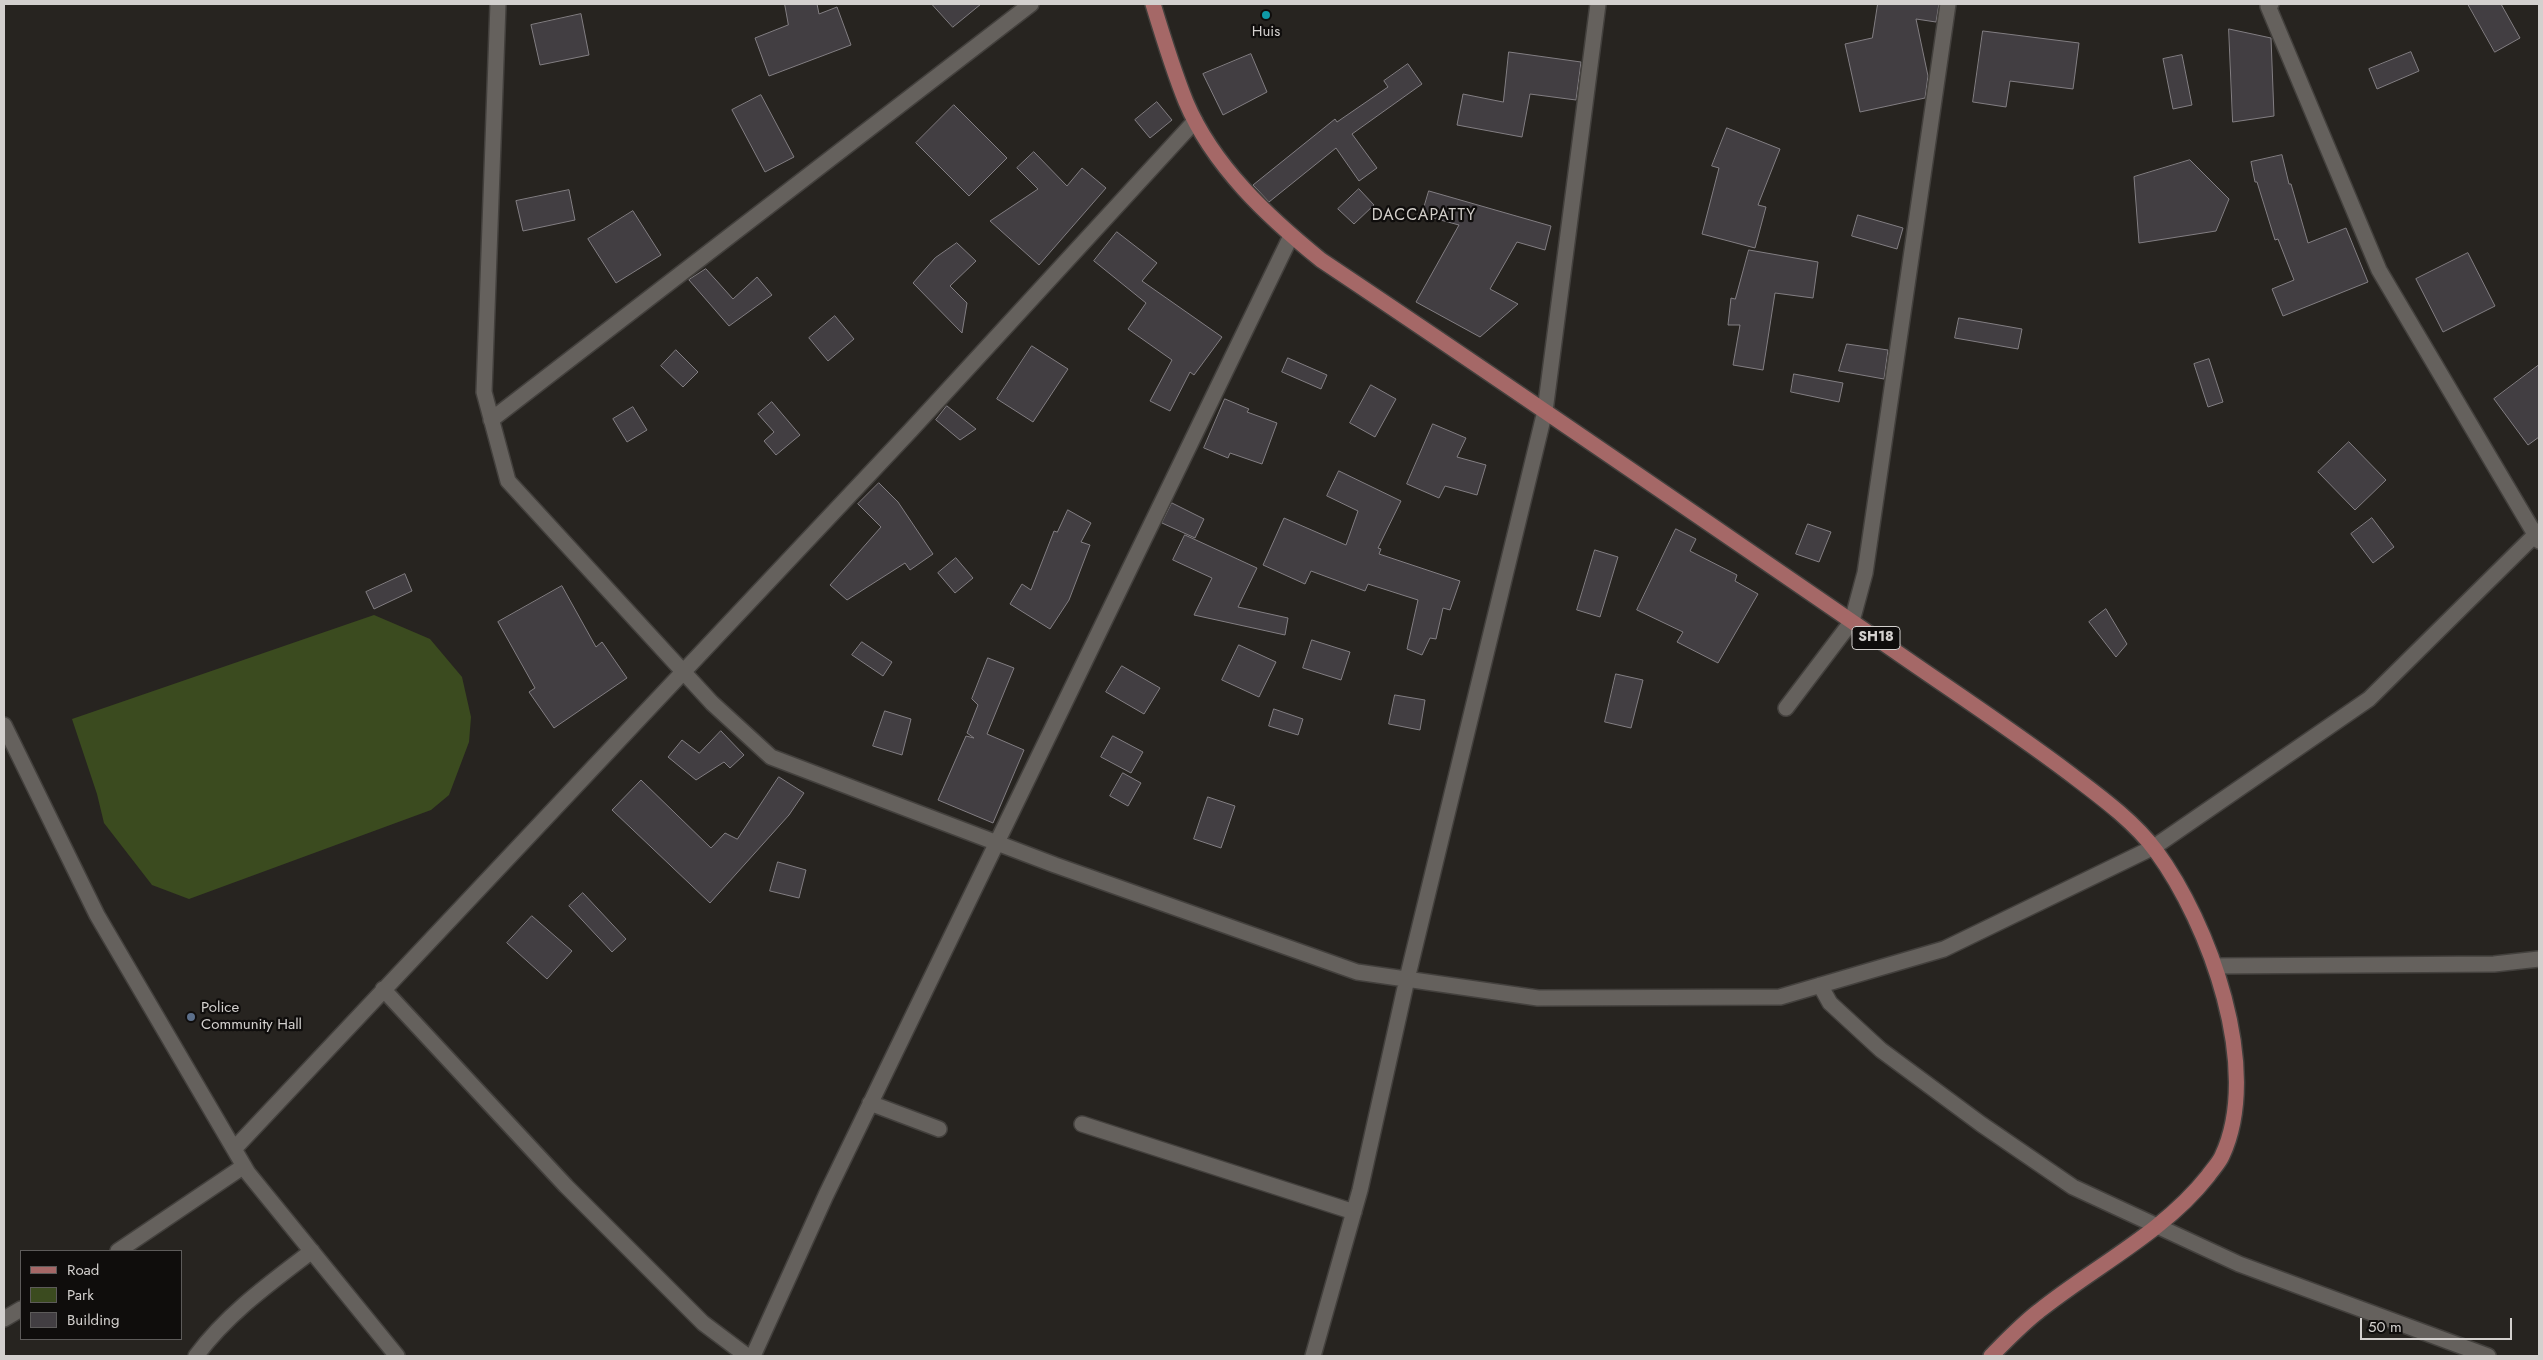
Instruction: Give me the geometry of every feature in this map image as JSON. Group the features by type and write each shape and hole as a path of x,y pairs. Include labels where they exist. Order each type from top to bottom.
{"main road":[{"name":"SH18","path":"1153,4 1176,74 1196,121 1236,180 1260,207 1291,236 1321,260 1852,621 2048,757 2106,802 2154,848 2198,922 2216,966 2231,1028 2235,1082 2232,1124 2221,1158 2192,1196 2156,1226 2037,1312 1991,1356"}],"street":[{"path":"498,4 484,392 508,482 712,703 771,757 996,843 1357,972 1538,998 1780,997 1944,949 2154,848 2369,699 2538,536 2379,270 2267,4"},
{"path":"491,420 1031,4"},
{"path":"1313,1356 1354,1212 1407,979 1544,411 1598,4"},
{"path":"1786,708 1852,621 1865,573 1948,4"},
{"path":"234,1149 682,671 911,430 1196,121"},
{"path":"753,1356 870,1103 1291,236"},
{"path":"4,725 97,915 244,1166 397,1356"},
{"path":"2216,966 2494,964 2539,958"},
{"path":"1820,985 1830,1003 1882,1050 1981,1124 2074,1187 2239,1264 2488,1356"},
{"path":"384,989 566,1186 703,1323 748,1356"},
{"path":"870,1103 939,1129"},
{"path":"1082,1124 1354,1212"},
{"path":"119,1250 244,1166"},
{"path":"196,1356 211,1336 261,1289 312,1251"},
{"path":"4,1319 20,1310"}],"green space":[{"path":"374,615 430,639 462,677 471,717 469,742 449,795 431,810 189,899 152,885 104,823 97,794 72,719"}],"building":[{"path":"785,4 817,4 819,14 837,7 851,45 769,76 755,38 788,25"},
{"path":"932,4 981,4 953,27"},
{"path":"1878,4 1939,4 1936,22 1916,19 1928,76 1925,98 1860,112 1845,44 1872,38"},
{"path":"2468,4 2501,4 2520,38 2495,52"},
{"path":"581,14 589,55 540,65 531,25"},
{"path":"2229,29 2271,38 2274,116 2233,122"},
{"path":"1983,31 2079,43 2073,89 2010,81 2006,107 1973,102"},
{"path":"1509,52 1581,62 1576,100 1530,94 1522,137 1457,125 1463,94 1503,102"},
{"path":"2411,52 2419,71 2377,89 2369,69"},
{"path":"1251,54 1267,92 1223,115 1203,74"},
{"path":"2182,55 2192,105 2173,109 2163,59"},
{"path":"1408,64 1422,84 1352,134 1377,168 1359,181 1336,148 1269,202 1253,185 1335,119 1337,122 1388,87 1384,81"},
{"path":"761,95 794,157 765,172 732,110"},
{"path":"1157,102 1172,120 1150,138 1135,120"},
{"path":"954,105 1007,158 969,196 916,143"},
{"path":"1727,128 1780,149 1758,205 1766,207 1755,248 1702,234 1719,168 1712,166"},
{"path":"1034,152 1067,186 1082,168 1106,188 1039,265 990,221 1038,189 1017,168"},
{"path":"2282,155 2289,184 2291,184 2308,243 2346,228 2368,282 2283,316 2272,289 2294,280 2278,239 2275,240 2257,182 2255,182 2251,162"},
{"path":"2190,160 2229,199 2216,231 2139,243 2134,177"},
{"path":"1359,189 1374,205 1354,224 1338,209"},
{"path":"569,190 575,220 523,231 516,201"},
{"path":"1429,191 1551,226 1545,250 1517,242 1490,289 1518,304 1480,337 1416,302 1459,225 1422,215"},
{"path":"633,211 661,255 616,283 588,239"},
{"path":"1858,215 1903,228 1897,249 1852,236"},
{"path":"1117,232 1157,263 1142,281 1222,337 1194,375 1190,372 1170,411 1150,401 1172,360 1128,329 1146,303 1094,261"},
{"path":"957,243 976,261 950,286 967,303 962,333 913,283 935,258"},
{"path":"1749,250 1818,262 1813,298 1775,293 1763,370 1733,365 1740,325 1728,325 1731,298 1735,299"},
{"path":"2468,253 2495,306 2443,332 2416,279"},
{"path":"706,269 733,299 757,277 772,295 729,326 689,280"},
{"path":"835,316 854,339 828,361 809,338"},
{"path":"1959,318 2022,329 2018,349 1955,338"},
{"path":"1847,344 1888,350 1884,379 1839,371"},
{"path":"1032,346 1068,369 1033,422 997,399"},
{"path":"676,350 698,372 683,387 661,366"},
{"path":"1288,358 1327,375 1321,389 1282,372"},
{"path":"2209,359 2223,402 2208,407 2194,364"},
{"path":"2539,365 2539,437 2528,445 2494,399"},
{"path":"1794,374 1843,383 1839,402 1791,392"},
{"path":"1371,385 1396,399 1375,437 1350,423"},
{"path":"1225,399 1249,409 1247,412 1277,423 1262,464 1230,453 1228,458 1204,448"},
{"path":"772,402 800,435 776,455 764,441 774,432 758,414"},
{"path":"947,406 976,429 960,440 936,420"},
{"path":"633,407 647,430 627,442 613,419"},
{"path":"1433,424 1466,438 1457,457 1486,465 1477,495 1445,486 1439,498 1407,484"},
{"path":"2349,442 2386,480 2355,510 2318,472"},
{"path":"1339,471 1401,501 1378,548 1381,549 1379,554 1460,581 1450,610 1443,608 1436,639 1430,638 1422,655 1407,649 1418,600 1368,584 1365,591 1311,571 1305,584 1263,565 1284,518 1346,545 1358,511 1327,496"},
{"path":"879,483 898,502 933,554 910,570 905,563 847,600 830,585 881,527 858,504"},
{"path":"1172,503 1204,519 1195,538 1162,523"},
{"path":"1068,510 1091,523 1081,542 1090,545 1069,600 1050,629 1010,604 1022,584 1031,590 1054,531 1057,532"},
{"path":"2372,518 2394,547 2373,563 2351,534"},
{"path":"1808,524 1831,532 1819,562 1796,554"},
{"path":"1676,529 1696,539 1690,551 1737,575 1735,581 1758,594 1718,663 1677,642 1683,632 1637,610"},
{"path":"1185,535 1257,568 1238,607 1288,618 1285,635 1194,615 1212,578 1173,560"},
{"path":"1595,550 1618,557 1600,617 1577,610"},
{"path":"956,558 973,578 955,593 938,573"},
{"path":"405,574 412,591 374,609 366,592"},
{"path":"562,586 596,647 602,642 627,678 554,728 529,692 535,688 498,622"},
{"path":"2106,609 2127,644 2116,657 2089,622"},
{"path":"1312,640 1350,652 1341,680 1303,668"},
{"path":"862,642 892,662 883,676 852,655"},
{"path":"1239,645 1276,662 1259,697 1222,680"},
{"path":"988,658 1014,668 987,734 1024,750 993,823 938,800 966,736 974,738 967,733 978,705 972,699"},
{"path":"1122,666 1160,688 1144,714 1106,692"},
{"path":"1616,674 1643,680 1631,728 1605,722"},
{"path":"1395,695 1425,700 1420,730 1389,724"},
{"path":"1274,709 1303,719 1298,735 1269,726"},
{"path":"885,711 911,719 902,755 873,746"},
{"path":"721,731 744,755 730,768 724,762 696,780 668,757 682,740 699,753"},
{"path":"1113,736 1143,752 1131,773 1101,757"},
{"path":"1123,773 1141,783 1128,806 1110,796"},
{"path":"779,777 804,793 789,815 710,903 612,810 641,780 711,848 725,833 737,839"},
{"path":"1208,797 1235,806 1221,848 1194,839"},
{"path":"778,862 806,870 799,898 770,891"},
{"path":"583,893 626,939 612,952 569,906"},
{"path":"532,916 572,951 547,979 507,943"}],"place":[{"name":"Huis","path":"1266,15"},
{"name":"Police Community Hall","path":"191,1017"}],"district":[{"name":"DACCAPATTY","path":"1424,216"}]}
